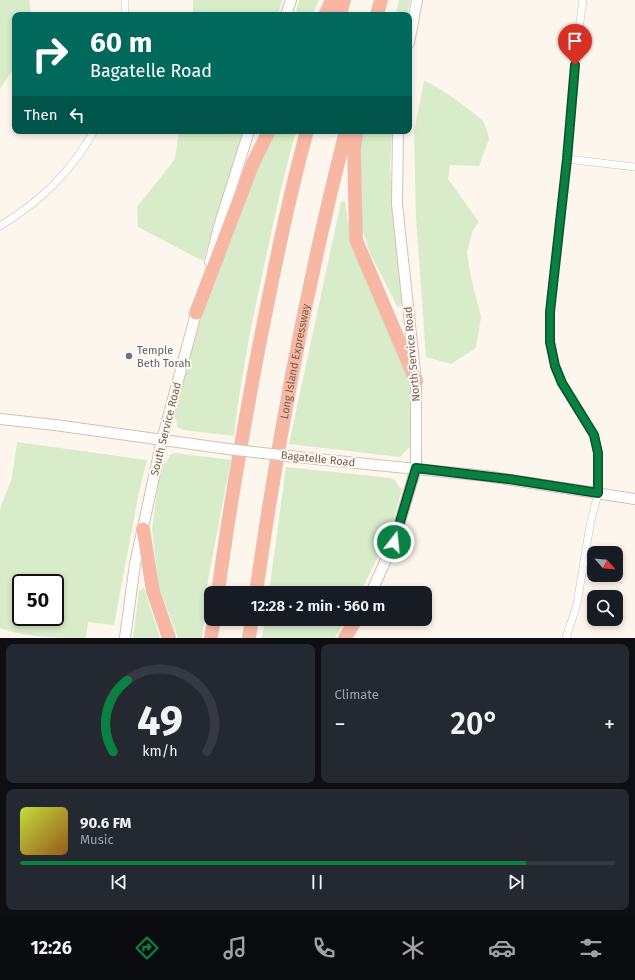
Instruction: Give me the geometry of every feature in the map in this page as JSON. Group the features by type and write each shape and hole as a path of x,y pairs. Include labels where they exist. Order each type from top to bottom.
{"highway":[{"path":"326,12 332,0"},
{"path":"341,12 344,0"},
{"path":"378,12 382,0"},
{"path":"384,12 386,0"},
{"path":"196,313 253,163 268,134"},
{"path":"219,586 229,514 268,303 297,170 307,134"},
{"name":"Long Island Expressway","path":"257,586 267,513 305,312 345,134"},
{"path":"356,134 354,149 356,240 416,381"},
{"path":"143,529 153,591 169,638"},
{"path":"211,638 213,626"},
{"path":"249,638 251,626"},
{"path":"345,638 352,626"}],"main road":[{"path":"287,12 291,0"},
{"path":"412,27 417,0"},
{"name":"South Service Road","path":"125,638 135,564 162,440 220,223 248,134"},
{"name":"North Service Road","path":"374,586 394,542 416,468 416,381 396,204 398,134"},
{"name":"Bagatelle Road","path":"0,420 70,427 228,449 508,479 635,499"},
{"path":"351,638 357,626"}],"street":[{"path":"125,0 126,12"},
{"path":"566,638 578,604 590,525 598,493 598,453 594,435 562,383 555,366 550,342 550,312 567,159 576,51 583,0"},
{"path":"0,226 31,205 54,186 75,161 92,134"},
{"path":"567,159 635,167"}],"green space":[{"path":"0,0 29,0 31,12 12,12 12,71 0,89"},
{"path":"193,0 282,0 279,12 193,12"},
{"path":"299,0 319,0 313,12 296,12"},
{"path":"399,0 410,0 408,12 396,12"},
{"path":"424,81 462,104 481,119 489,139 479,166 450,165 448,179 479,222 473,230 467,252 471,278 481,317 476,348 451,364 426,357 416,217 414,132"},
{"path":"179,134 242,134 203,261 138,227 137,207 175,159"},
{"path":"273,134 295,134 278,201 254,312 236,415 234,436 183,430 177,427 176,419 174,418 194,339 231,234"},
{"path":"362,134 392,134 390,166 402,303 398,308 370,253 359,220 358,153"},
{"path":"345,201 348,222 356,252 410,374 410,447 400,457 289,444 341,202"},
{"path":"17,442 147,460 139,492 114,625 88,622 86,638 31,636 0,628 1,506 12,478"},
{"path":"175,453 231,460 207,586 204,586 204,619 202,638 178,638 159,587 152,530 159,478 164,463 166,463 170,455"},
{"path":"286,467 390,478 395,480 402,489 391,529 363,586 270,586"},
{"path":"144,588 160,638 133,638 139,591"},
{"path":"264,626 342,626 335,638 262,638"}],"place":[{"name":"Temple Beth Torah","path":"129,356"}],"route":[{"path":"394,542 416,468 508,479 598,493 598,453 594,435 580,409 562,383 555,366 550,342 550,312 567,159 575,65"}]}
